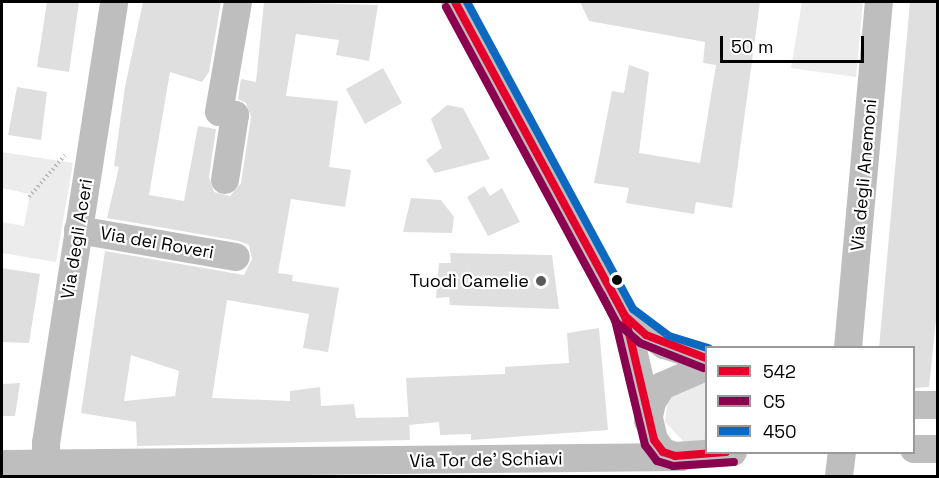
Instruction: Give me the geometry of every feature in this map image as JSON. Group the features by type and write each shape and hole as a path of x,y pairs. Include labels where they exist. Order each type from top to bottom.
{"street":[{"name":"Via degli Aceri","path":"45,470 78,230 114,2"},
{"path":"225,180 236,115 219,112 238,2"},
{"name":"Via degli Anemoni","path":"848,346 879,2"},
{"path":"454,7 625,316 646,413 661,450 676,467"},
{"name":"Via dei Roveri","path":"78,230 236,257"},
{"path":"625,316 657,342 705,358"},
{"path":"646,413 658,390 674,378 705,367"},
{"path":"915,405 938,405"},
{"path":"915,449 938,449"},
{"path":"839,477 842,454"},
{"name":"Via Tor de' Schiavi","path":"2,464 45,470 176,470 676,467 721,461"}],"path":[{"path":"29,197 65,154"}],"shaded area":[{"path":"802,2 863,2 856,77 791,68"},
{"path":"2,152 73,163 56,262 2,253 2,222 24,226 30,194 2,188"},
{"path":"705,381 705,442 683,441 665,422 668,395"}],"building":[{"path":"47,2 79,2 69,72 37,67"},
{"path":"143,2 221,2 209,72 202,82 170,72 149,195 184,201 198,126 216,129 209,177 214,192 230,196 241,183 251,117 246,103 238,99 241,79 256,82 264,2 378,5 369,61 336,55 339,40 296,34 286,96 338,101 329,167 351,170 345,207 291,199 278,273 293,275 292,281 339,288 328,352 303,348 309,314 227,300 212,398 290,401 290,391 320,387 321,406 354,404 356,418 409,417 410,440 137,446 136,422 81,413 105,251 244,275 252,259 249,245 239,241 107,218 119,167 114,166 125,87","holes":["131,355 179,371 175,396 124,401"]},
{"path":"580,2 760,2 732,208 696,202 694,214 626,203 629,188 594,183 612,91 624,93 629,65 649,72 639,153 700,163 716,65 703,63 705,42 589,21"},
{"path":"910,2 938,2 938,301 929,387 915,388 915,346 879,346"},
{"path":"383,68 402,103 365,124 346,89"},
{"path":"17,87 47,92 41,140 8,135"},
{"path":"447,105 463,108 490,159 435,173 426,160 442,148 431,119"},
{"path":"484,186 490,196 502,188 520,222 488,236 467,197"},
{"path":"411,198 441,200 454,217 452,233 403,232"},
{"path":"450,253 552,255 559,309 450,305 449,297 436,298 439,263 451,263"},
{"path":"2,268 40,274 29,343 2,342"},
{"path":"599,328 608,430 471,440 471,434 440,435 439,422 409,425 406,378 505,374 505,367 569,363 567,333"},
{"path":"20,383 15,416 2,416 2,384"}],"transit line":[{"name":"542","path":"455,2 625,316 654,440 663,452 675,456 705,454"},
{"name":"450","path":"467,2 633,309 669,336 705,347"},
{"name":"C5","path":"446,7 615,320 645,445 657,461 673,466 734,462"},
{"name":"542","path":"611,290 625,316 646,335 705,358"},
{"name":"C5","path":"602,295 616,322 640,343 703,368"}],"place":[{"name":"Tuodì Camelie","path":"541,281"}]}
